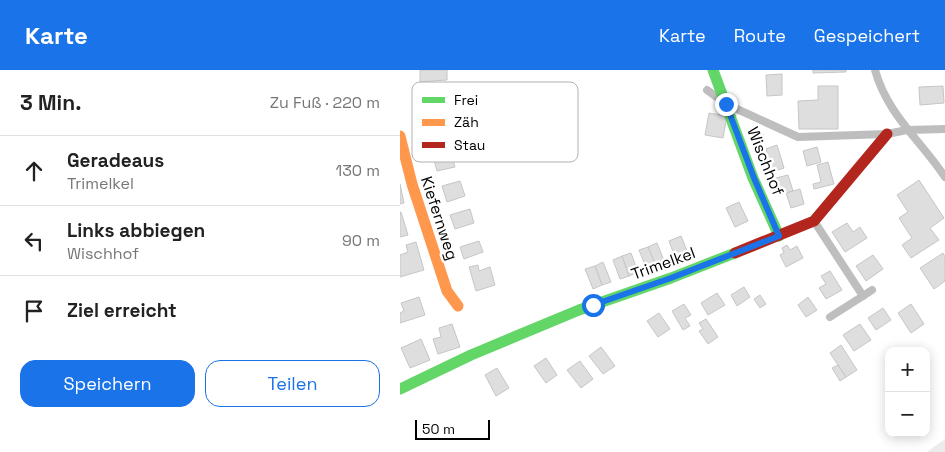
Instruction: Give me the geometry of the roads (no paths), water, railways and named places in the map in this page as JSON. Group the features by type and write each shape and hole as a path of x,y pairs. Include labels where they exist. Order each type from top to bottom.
{"street":[{"name":"Wischhof","path":"713,70 754,178 779,236"},
{"path":"874,70 884,96 907,130 945,177"},
{"path":"707,90 726,104 798,137 887,134 907,130 945,129"},
{"name":"Trimelkel","path":"400,390 470,355 579,310 671,278 814,221 887,134"},
{"name":"Kiefernweg","path":"400,136 412,184 447,291 458,306"},
{"path":"814,221 863,296"},
{"path":"830,317 872,290"}]}
